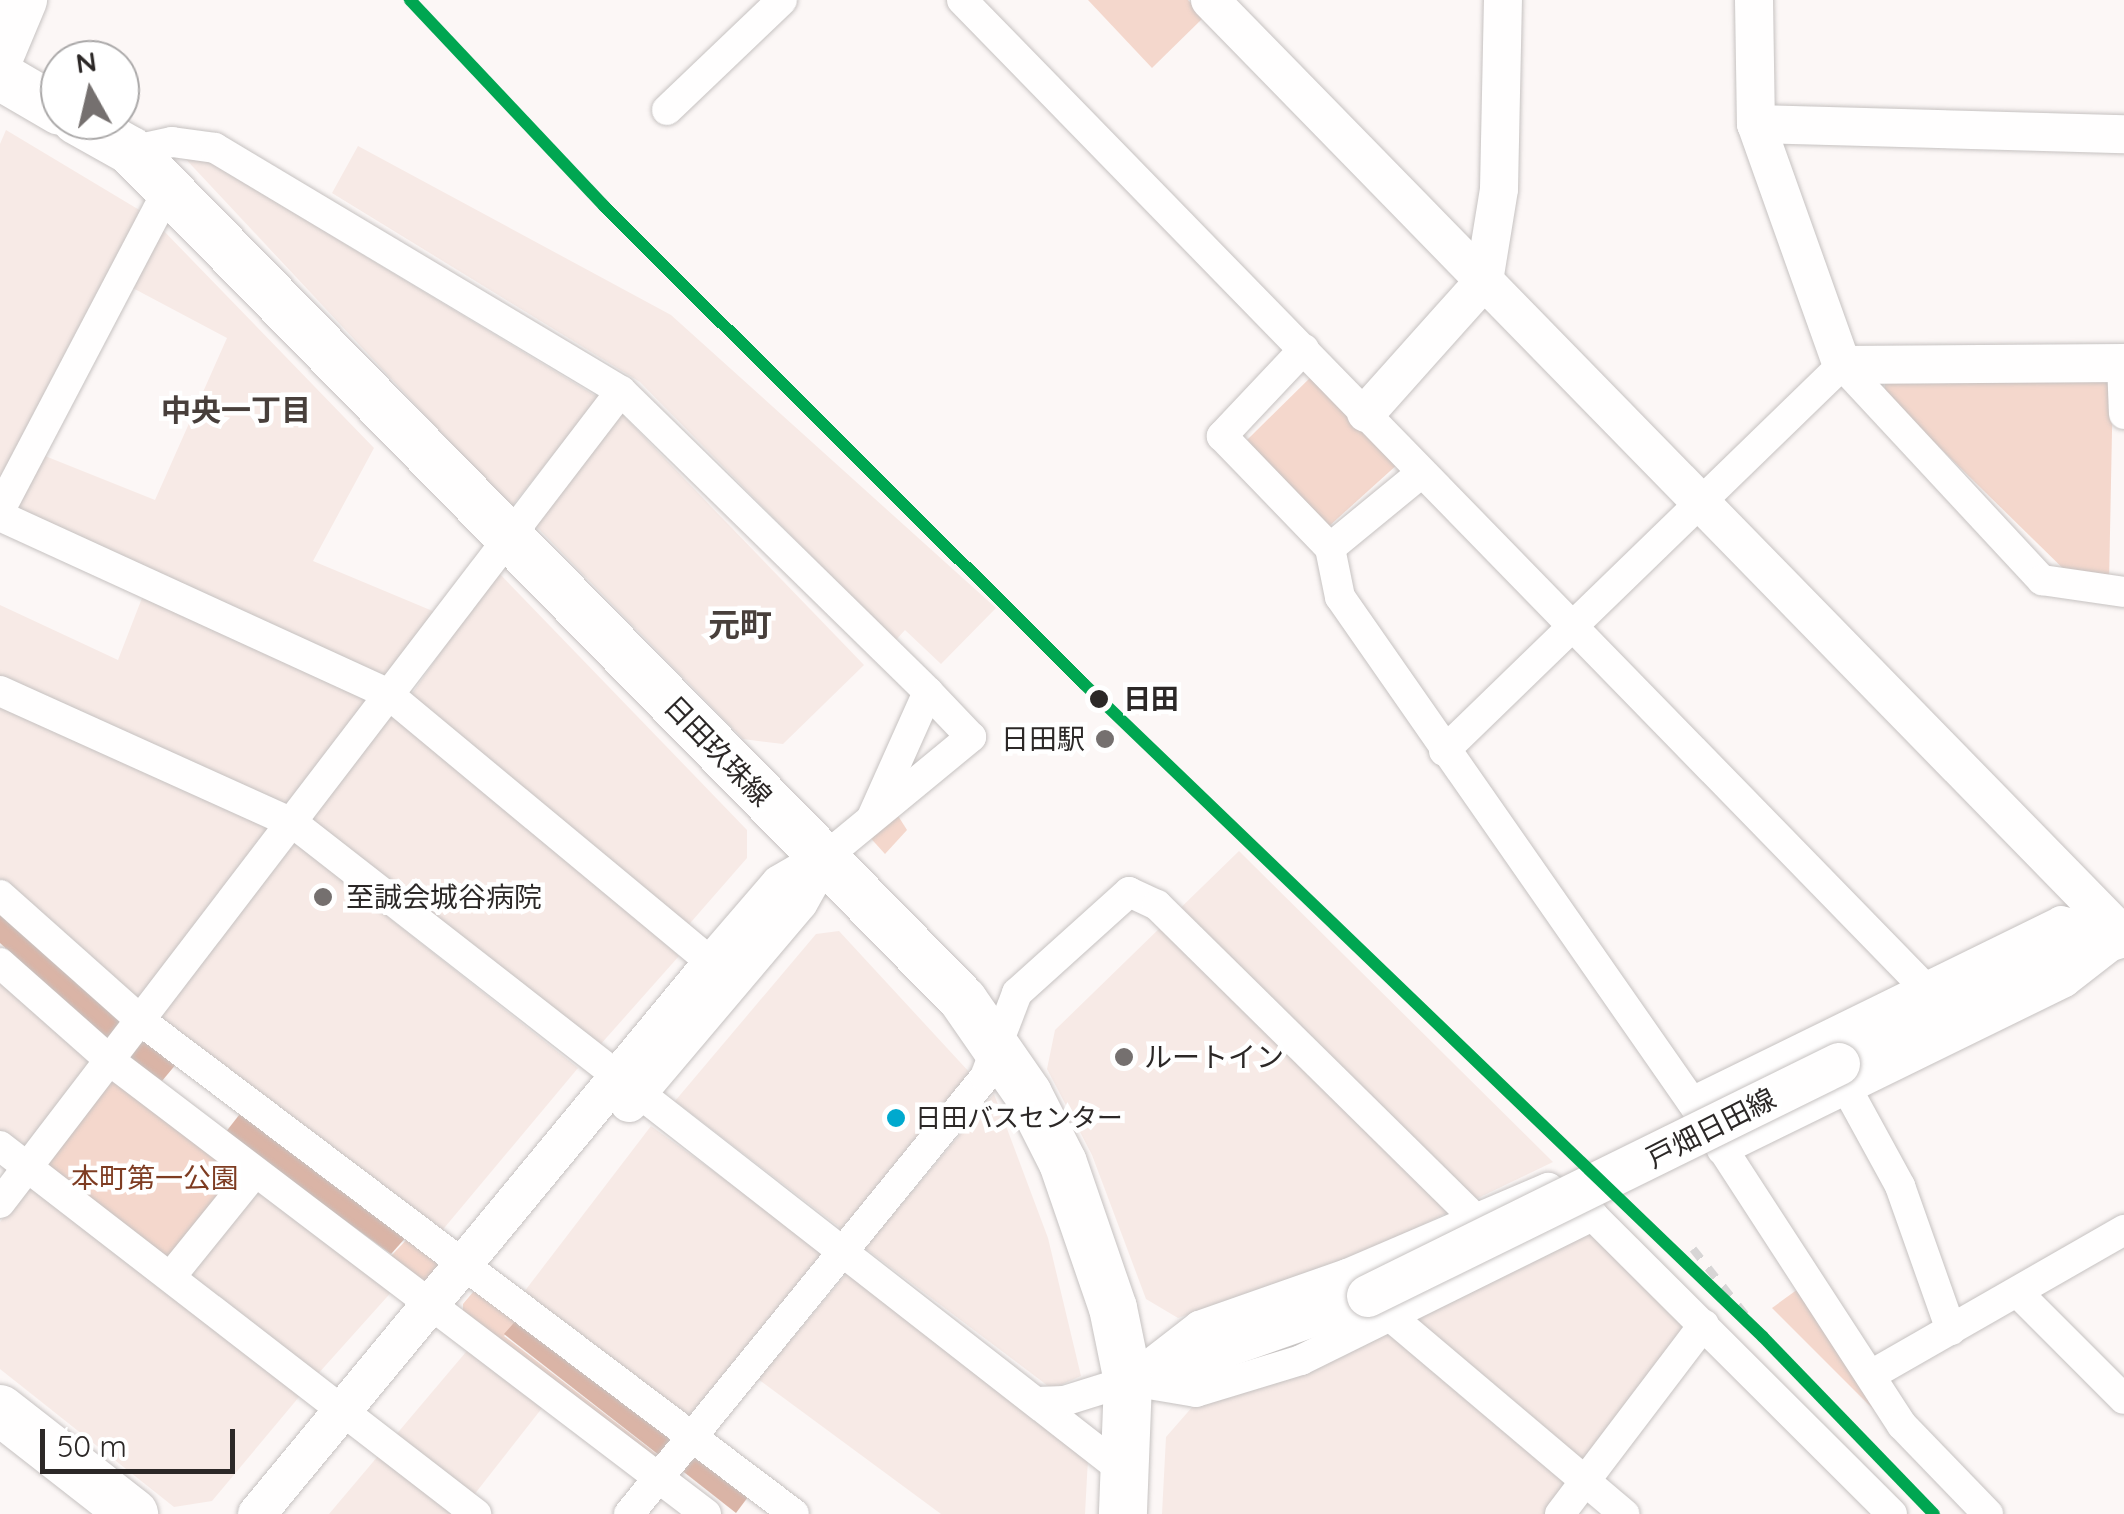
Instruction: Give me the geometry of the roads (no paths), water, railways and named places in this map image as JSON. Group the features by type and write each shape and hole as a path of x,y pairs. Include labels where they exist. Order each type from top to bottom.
{"highway":[{"path":"0,1410 132,1514"}],"main road":[{"path":"0,55 22,0"},
{"path":"0,76 40,99"},
{"name":"日田玖珠線","path":"111,140 131,151 514,536 963,1000 993,1043 1063,1163 1113,1308 1128,1380 1124,1493"},
{"name":"戸畑日田線","path":"1128,1380 1380,1306 1843,1076 2046,959 2124,936"}],"street":[{"path":"667,110 782,0"},
{"path":"962,0 1925,988"},
{"path":"1210,0 2124,936"},
{"path":"1366,413 1484,281 1499,189 1502,0"},
{"path":"1754,0 1756,124 1842,365 2042,580 2124,592"},
{"path":"1756,124 2124,134"},
{"path":"131,151 172,142 215,148 621,390 971,737 823,859 780,884 712,963 627,1086"},
{"path":"168,190 0,513 388,694 712,963"},
{"path":"1304,350 1222,436 1330,548 1340,597 1692,1102 1902,1425 1988,1514"},
{"path":"1444,751 1842,365 2123,363 2124,414"},
{"path":"0,1203 388,694 514,536 621,390"},
{"path":"1330,548 1420,474"},
{"path":"0,691 293,823 1037,1402 1124,1493"},
{"path":"872,817 928,692"},
{"path":"276,1514 350,1416 627,1086 799,902 823,859"},
{"path":"629,1514 985,1077 993,1043 1017,994 1130,892 1158,905 1473,1217"},
{"path":"0,895 141,1022 474,1269 690,1439 794,1514"},
{"path":"1692,1102 2061,921 2124,936"},
{"path":"0,963 109,1060 436,1313 706,1514"},
{"path":"1722,1150 1843,1076 1900,1186 1951,1330"},
{"path":"0,1146 172,1274 476,1514"},
{"path":"172,1274 255,1172"},
{"path":"1037,1402 1064,1401 1128,1380 1198,1326 1348,1274 1548,1188 1593,1216 1892,1514"},
{"path":"1593,1216 1380,1306 1624,1514"},
{"path":"1871,1375 2124,1230"},
{"path":"2017,1292 2124,1399"},
{"path":"1560,1514 1704,1324"},
{"path":"258,1514 350,1416"}],"railway":[{"path":"1693,1249 1763,1337"}],"place":[{"name":"日田","path":"1099,699"},
{"name":"日田駅","path":"1105,739"},
{"name":"至誠会城谷病院","path":"323,897"},
{"name":"ルートイン","path":"1124,1057"},
{"name":"日田バスセンター","path":"896,1118"}],"district":[{"name":"中央一丁目","path":"236,410"},
{"name":"元町","path":"740,624"}],"park label":[{"name":"本町第一公園","path":"155,1178"}]}
